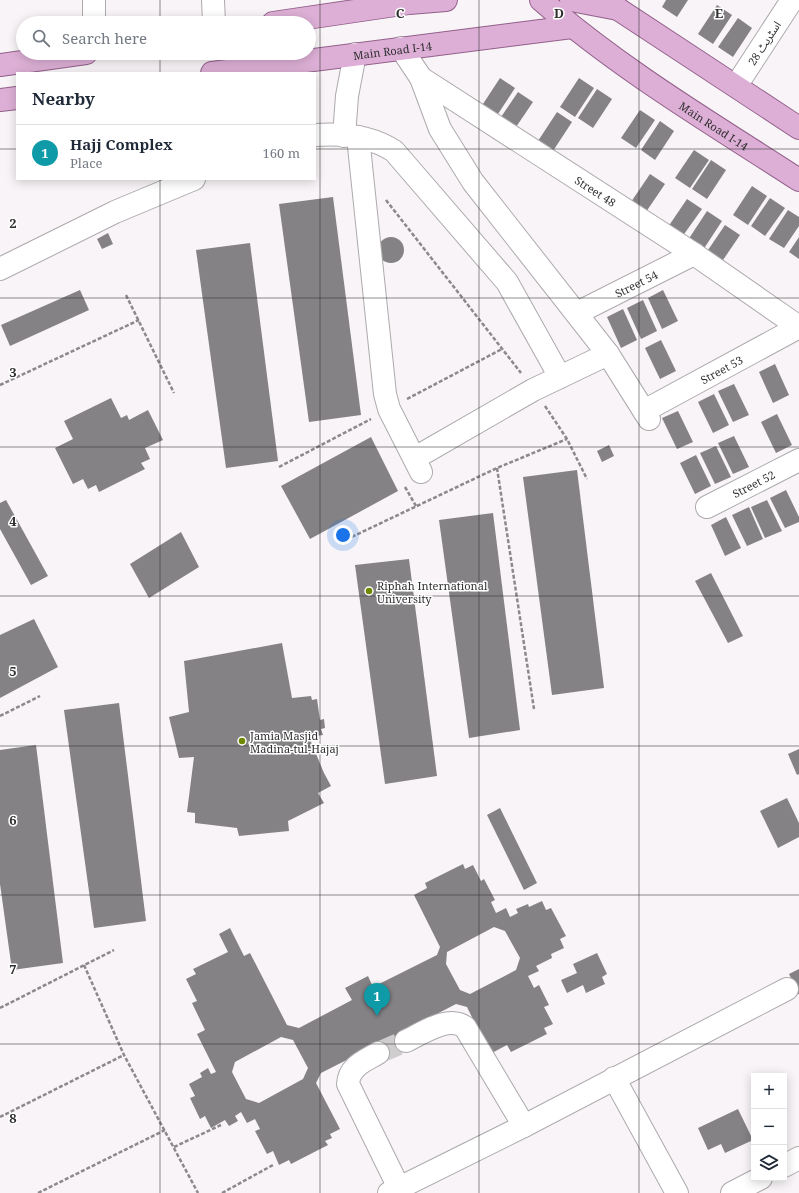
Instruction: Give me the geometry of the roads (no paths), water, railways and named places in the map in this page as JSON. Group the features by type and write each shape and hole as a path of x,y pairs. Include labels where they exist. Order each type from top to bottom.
{"main road":[{"path":"298,16 334,6 446,0"},
{"name":"Main Road I-14","path":"541,0 572,28 676,100 799,180"},
{"path":"571,0 613,5 799,128"},
{"name":"Main Road I-14","path":"316,59 572,28"},
{"path":"0,65 36,60"},
{"name":"Main Road I-14","path":"220,72 310,60"},
{"path":"0,100 16,98"}],"street":[{"path":"94,0 94,16"},
{"path":"213,0 214,16"},
{"name":"اسٹریٹ 28","path":"736,86 792,0"},
{"name":"Street 48","path":"401,48 421,78 694,254 799,327"},
{"path":"355,54 347,96 385,394 389,409 418,465 533,390 608,354 577,313 538,267 473,182 440,129 421,78"},
{"path":"316,135 351,136 373,140 394,151 507,282 560,378"},
{"path":"0,269 115,212 192,180"},
{"name":"Street 54","path":"577,313 694,254"},
{"name":"Street 53","path":"608,354 646,415 799,327"},
{"name":"Street 52","path":"707,507 799,460"},
{"path":"378,1054 352,1070 348,1076 348,1084 394,1191 524,1126 787,989"},
{"path":"406,1041 443,1024 452,1022 459,1023 465,1027 524,1126"},
{"path":"614,1078 677,1193"},
{"path":"787,1164 799,1158"},
{"path":"732,1193 755,1181"}],"tunnel":[{"path":"378,1053 406,1041"}],"place":[{"name":"Riphah International University","path":"369,591"},
{"name":"Jamia Masjid Madina-tul-Hajaj","path":"242,741"},
{"name":"Hajj Complex","path":"377,1016"}]}
